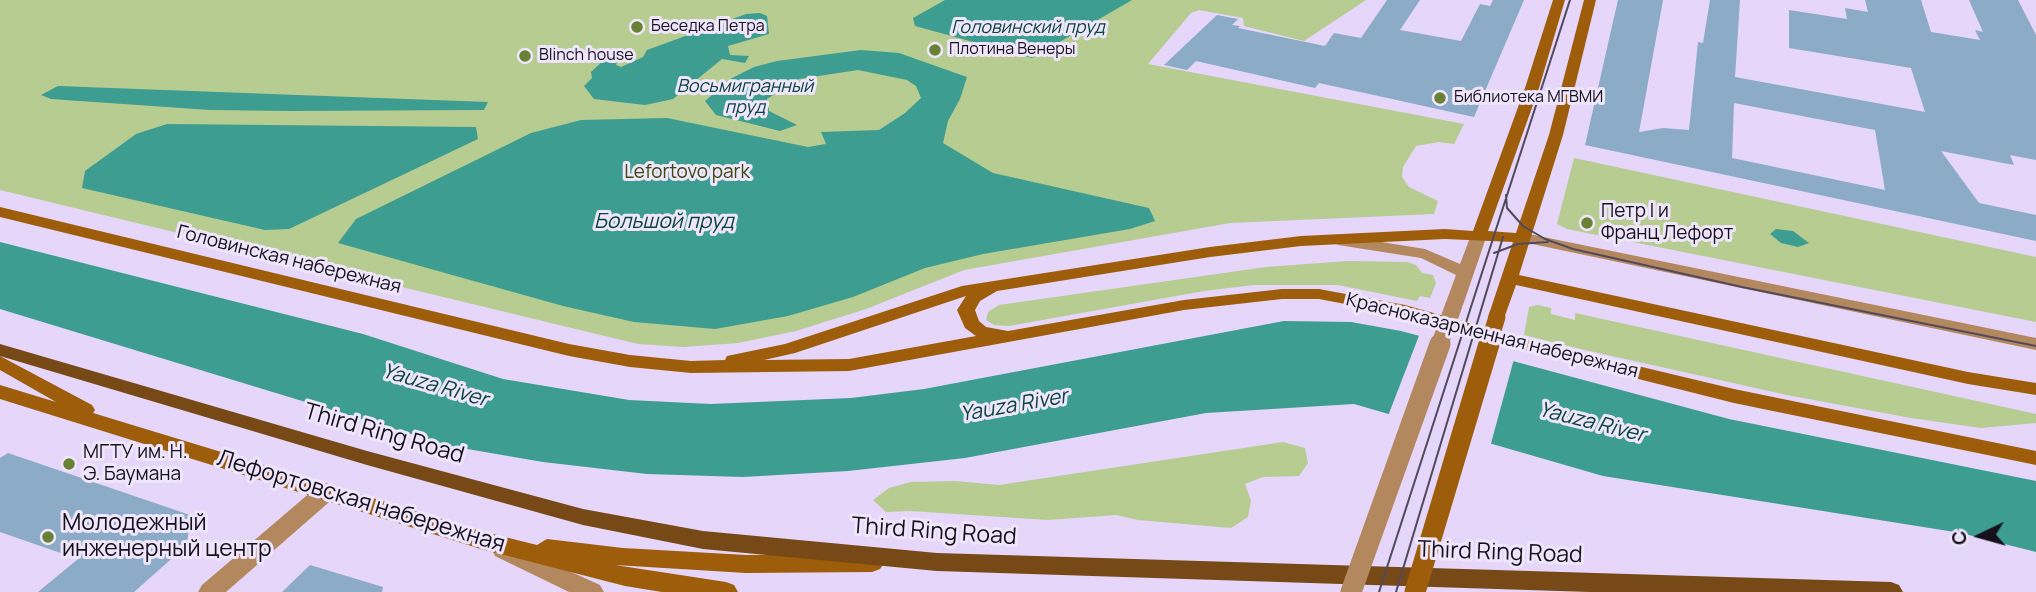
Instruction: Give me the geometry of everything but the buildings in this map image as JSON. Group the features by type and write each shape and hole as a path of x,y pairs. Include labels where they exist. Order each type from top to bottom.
{"main road":[{"path":"1479,235 1528,99 1559,0"},
{"path":"1415,592 1508,278 1524,238 1556,135 1590,0"},
{"name":"Головинская набережная","path":"0,212 569,350"},
{"path":"691,367 788,349 925,302 1009,283 1210,252 1338,240 1479,235 1524,238"},
{"path":"1508,278 1968,378 2036,390"},
{"path":"1009,283 973,298 966,310 971,324 981,332 1023,335"},
{"name":"Красноказарменная набережная","path":"569,350 691,367 849,365 1184,305 1282,294 1319,294 1405,310 1526,345 1734,396 2036,458"},
{"name":"Third Ring Road","path":"0,350 367,458 583,517 703,540 937,562 1891,592"},
{"path":"0,362 116,428"},
{"path":"1968,378 2036,398"},
{"name":"Лефортовская набережная","path":"0,392 481,540 625,578 726,592"},
{"path":"2000,450 2036,450"},
{"path":"481,540 623,557 746,564 937,562"}],"street":[{"path":"1352,592 1479,235"},
{"path":"1524,238 2036,344"},
{"path":"1338,240 1425,254 1465,273"},
{"path":"210,592 327,491"},
{"path":"481,540 592,592"}],"green space":[{"name":"Lefortovo park","path":"0,0 1366,0 1304,41 1244,26 1243,18 1199,10 1191,13 1148,64 1464,124 1454,144 1439,142 1416,146 1403,167 1402,177 1409,187 1438,201 1434,214 1230,223 964,270 866,309 796,331 738,343 683,347 638,344 0,190"},
{"path":"1574,158 2036,257 2036,322 1567,229 1557,224"},
{"path":"1348,261 1407,262 1416,265 1422,273 1433,275 1436,283 1430,298 1420,296 1417,301 1338,285 1253,285 1204,291 1009,326 994,325 986,320 988,312 999,305 1266,267"},
{"path":"1538,305 1551,308 1551,314 1575,320 1575,313 2036,414 2036,423 1981,428 1911,418 1787,395 1524,335 1529,307"},
{"path":"1283,442 1305,448 1308,463 1299,476 1263,477 1245,484 1251,501 1248,517 1231,528 1138,520 1116,515 1048,520 910,511 886,512 873,500 889,488 911,482 955,481 999,485"}],"water":[{"name":"Головинский пруд","path":"945,0 1132,0 1032,58 915,26 913,18"},
{"path":"760,13 767,16 769,34 728,46 730,55 749,56 745,63 722,59 673,99 645,105 594,99 584,86 592,78 591,72 606,58 619,56 616,65 621,67 643,57 647,50 746,14"},
{"name":"Большой пруд","path":"861,50 899,53 967,77 960,99 948,121 943,143 993,173 1149,208 1155,221 1130,229 983,254 925,268 853,297 788,316 715,329 634,322 563,306 338,243 356,219 531,133 581,120 667,118 808,147 826,144 821,132 879,130 905,113 921,98 916,86 907,80 858,70 799,79 767,99 769,111 797,125 780,131 716,115 705,101 732,78 754,67 777,61"},
{"path":"58,86 488,102 484,110 210,110 51,99 41,95"},
{"path":"167,124 476,127 478,139 289,229 265,230 82,188 85,171 136,134"},
{"path":"1776,229 1793,231 1809,243 1798,247 1781,243 1770,234"},
{"name":"Yauza River","path":"0,242 363,334 503,379 629,400 711,404 851,398 924,389 1284,321 1351,322 1401,331 1729,419 2036,481 2036,552 1961,533 1603,476 1354,404 1206,413 965,458 848,471 743,477 647,474 543,462 450,446 0,309"}],"pier":[{"path":"1420,333 1514,359 1490,447 1388,416"}],"tram line":[{"path":"1506,198 1570,0"},
{"path":"1379,592 1506,198"},
{"path":"1506,198 1507,208 1523,226 1545,239 1573,249 1742,287 2036,346"},
{"path":"1499,251 1503,237"},
{"path":"1499,251 1518,244 1548,242"},
{"path":"1396,592 1499,251"},
{"path":"1494,253 1499,251"}],"place":[{"name":"Беседка Петра","path":"637,27"},
{"name":"Плотина Венеры","path":"935,50"},
{"name":"Blinch house","path":"525,56"},
{"name":"Библиотека МГВМИ","path":"1440,98"},
{"name":"Петр I и Франц Лефорт","path":"1587,223"},
{"name":"МГТУ им. Н. Э. Баумана","path":"69,464"},
{"name":"Молодежный инженерный центр","path":"48,537"}],"water label":[{"name":"Восьмигранный пруд","path":"745,98"}]}
